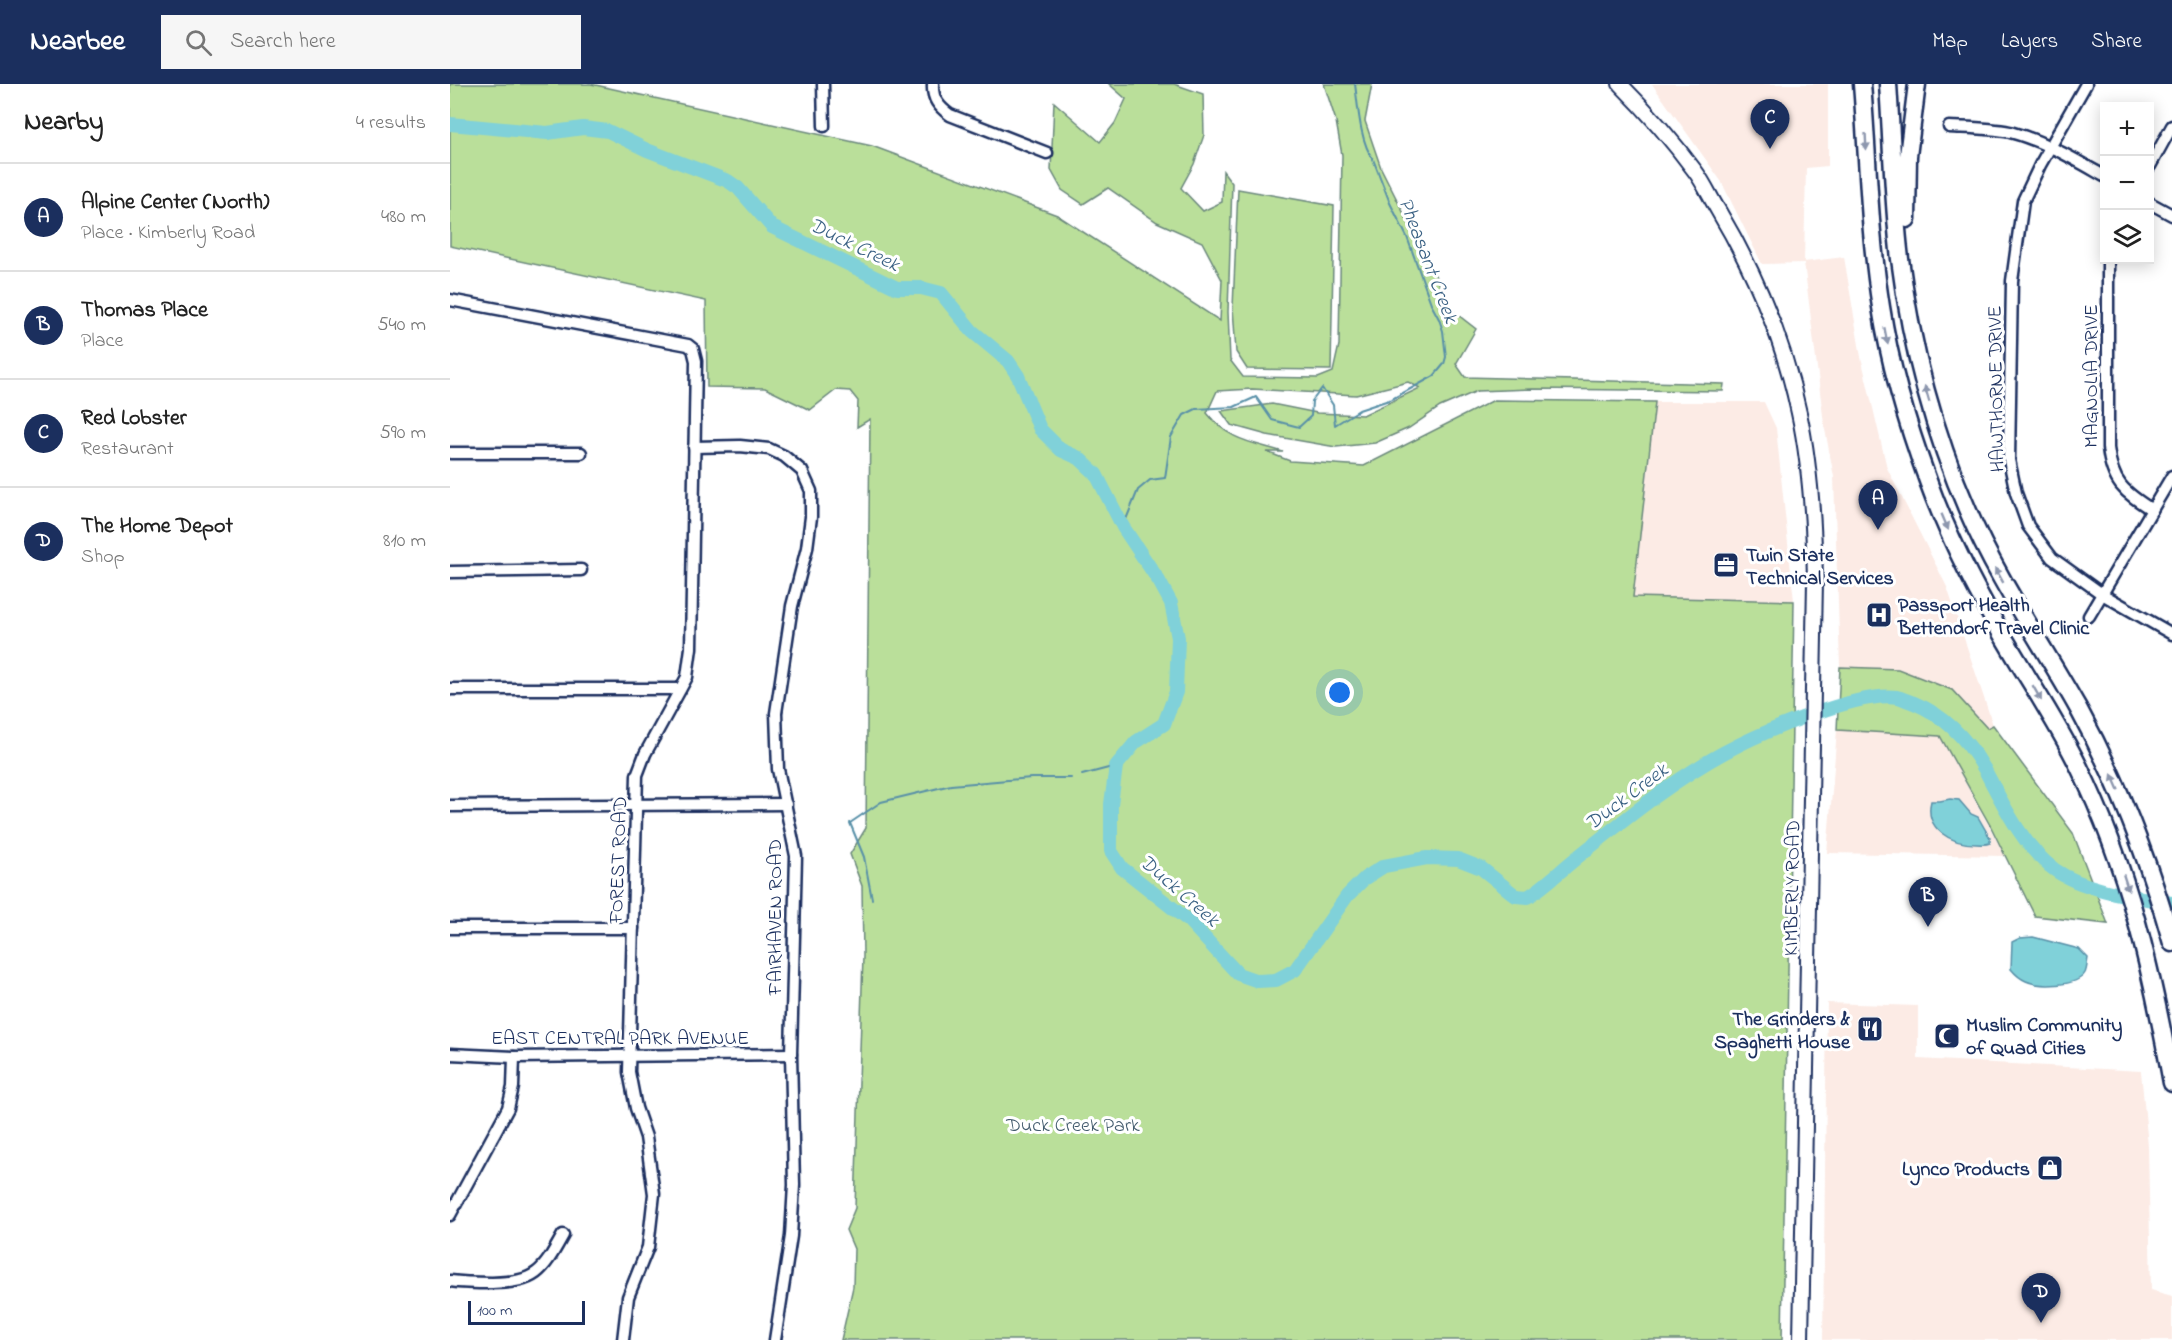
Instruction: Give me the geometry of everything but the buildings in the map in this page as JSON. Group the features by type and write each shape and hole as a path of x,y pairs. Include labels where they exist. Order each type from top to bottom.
{"highway":[{"path":"1862,84 1869,205 1881,307 1892,364 1914,441 1928,482 1969,574 2079,767 2106,830 2126,881 2143,937 2156,992 2172,1083"},
{"path":"1888,84 1897,220 1904,285 1912,332 1929,400 1950,465 1969,513 1996,570 2077,706 2103,755 2138,835 2172,943"},
{"path":"1904,285 1909,259 1906,208 1908,156 1917,84"}],"main road":[{"name":"KIMBERLY ROAD","path":"1627,86 1696,172 1757,284 1772,323 1799,412 1804,438 1814,526 1815,683 1801,1340"}],"street":[{"path":"823,84 824,126"},
{"path":"933,84 936,101 941,109 950,116 1047,153"},
{"name":"HAWTHORNE DRIVE","path":"2086,84 2023,201 2012,281 2009,460 2016,493 2028,526 2052,558 2102,594 2172,634"},
{"path":"2154,159 2172,126"},
{"path":"1949,127 2002,131 2051,146 2100,174"},
{"path":"2154,205 2172,215"},
{"name":"MAGNOLIA DRIVE","path":"2108,264 2108,448 2110,466 2117,483 2130,496 2152,510"},
{"name":"FOREST ROAD","path":"450,300 688,345 693,349 696,360 691,648 687,677 645,753 637,775 629,1072 636,1108 646,1137 654,1194 648,1247 628,1297 623,1340"},
{"name":"FAIRHAVEN ROAD","path":"694,447 740,446 769,449 784,456 802,471 811,491 812,517 807,548 792,606 776,713 778,769 796,856 791,1054 794,1185 792,1236 775,1340"},
{"path":"450,453 581,453"},
{"path":"2089,616 2172,476"},
{"path":"450,572 580,570"},
{"path":"450,689 680,689"},
{"path":"450,806 786,804"},
{"path":"450,928 633,928"},
{"name":"EAST CENTRAL PARK AVENUE","path":"450,1054 514,1057 791,1054"},
{"path":"450,1215 508,1108 513,1087 514,1057"},
{"path":"450,1281 470,1283 522,1281 538,1272 563,1235"}],"shaded area":[{"path":"1652,84 1828,84 1828,166 1806,168 1804,262 1844,257 1861,357 1887,468 1947,587 1993,725 1987,728 1952,690 1898,669 1840,667 1834,477 1824,424 1804,263 1762,264 1721,181"},
{"path":"1655,402 1764,402 1776,428 1794,601 1633,597"},
{"path":"1837,730 1940,736 2005,856 1827,853"},
{"path":"1827,1003 1918,1006 1918,1059 2141,1071 2148,1146 2151,1290 2172,1296 2172,1340 1823,1340"}],"green space":[{"name":"Duck Creek Park","path":"450,84 591,84 872,146 1057,215 1220,321 1222,280 1202,242 1157,222 1108,188 1083,204 1062,190 1051,170 1054,102 1100,142 1115,123 1126,99 1109,84 1174,84 1203,94 1204,135 1194,164 1181,188 1203,211 1222,202 1223,171 1232,183 1228,312 1230,360 1243,377 1318,378 1333,372 1339,345 1342,155 1336,121 1324,84 1372,84 1365,121 1381,168 1453,311 1476,329 1456,364 1465,377 1724,384 1723,391 1532,389 1477,391 1440,407 1409,428 1375,443 1336,447 1267,435 1231,425 1221,411 1272,404 1317,413 1363,415 1420,388 1408,382 1356,395 1252,389 1217,391 1207,413 1232,435 1283,452 1267,452 1290,461 1364,466 1494,400 1655,402 1633,597 1794,601 1782,1340 841,1340 853,1287 854,1249 846,1230 855,1208 863,956 862,886 850,854 866,828 870,419 857,427 858,401 850,391 836,390 810,410 765,388 707,387 706,301 450,246"},
{"path":"1238,189 1334,206 1331,370 1247,369 1236,352 1233,308"},
{"path":"1840,667 1898,669 1952,690 1987,728 1993,725 2073,833 2108,924 2035,916 1991,827 1940,736 1837,730"}],"water":[{"path":"1959,800 1971,814 1978,817 1990,838 1990,843 1976,844 1957,841 1949,838 1936,827 1930,811 1931,801"},
{"path":"2033,937 2079,949 2088,958 2085,973 2074,981 2048,985 2032,983 2019,977 2011,969 2012,942 2020,938"}],"waterway":[{"name":"Pheasant Creek","path":"1123,527 1138,490 1150,480 1165,478 1171,437 1184,415 1196,409 1234,407 1256,397 1272,420 1299,427 1311,416 1312,401 1322,388 1333,405 1335,425 1359,410 1392,399 1434,376 1444,364 1446,357 1443,331 1407,237 1365,143 1355,84"},
{"name":"Duck Creek","path":"450,124 547,133 583,128 608,131 647,150 728,181 738,188 772,227 897,288 921,288 941,293 972,331 1008,361 1018,376 1040,429 1061,450 1079,458 1096,474 1123,527 1171,603 1178,638 1176,692 1164,724 1136,742 1116,766 1111,804 1111,851 1122,868 1189,921 1238,974 1258,981 1276,980 1295,970 1347,896 1365,878 1384,866 1427,858 1458,859 1481,868 1516,896 1528,897 1647,803 1705,763 1761,735 1810,715 1859,700 1880,697 1897,697 1926,708 1955,730 1978,759 2024,837 2055,870 2096,888 2172,903"},
{"path":"1082,775 1116,766"},
{"path":"872,899 864,857 850,823 881,802 951,785 1031,778 1071,778"}],"place":[{"name":"Red Lobster","path":"1770,149"},
{"name":"Alpine Center (North)","path":"1878,530"},
{"name":"Twin State Technical Services","path":"1726,565"},
{"name":"Passport Health Bettendorf Travel Clinic","path":"1879,615"},
{"name":"Thomas Place","path":"1928,927"},
{"name":"The Grinders & Spaghetti House","path":"1870,1029"},
{"name":"Muslim Community of Quad Cities","path":"1947,1036"},
{"name":"Lynco Products","path":"2050,1168"},
{"name":"The Home Depot","path":"2041,1323"}]}
